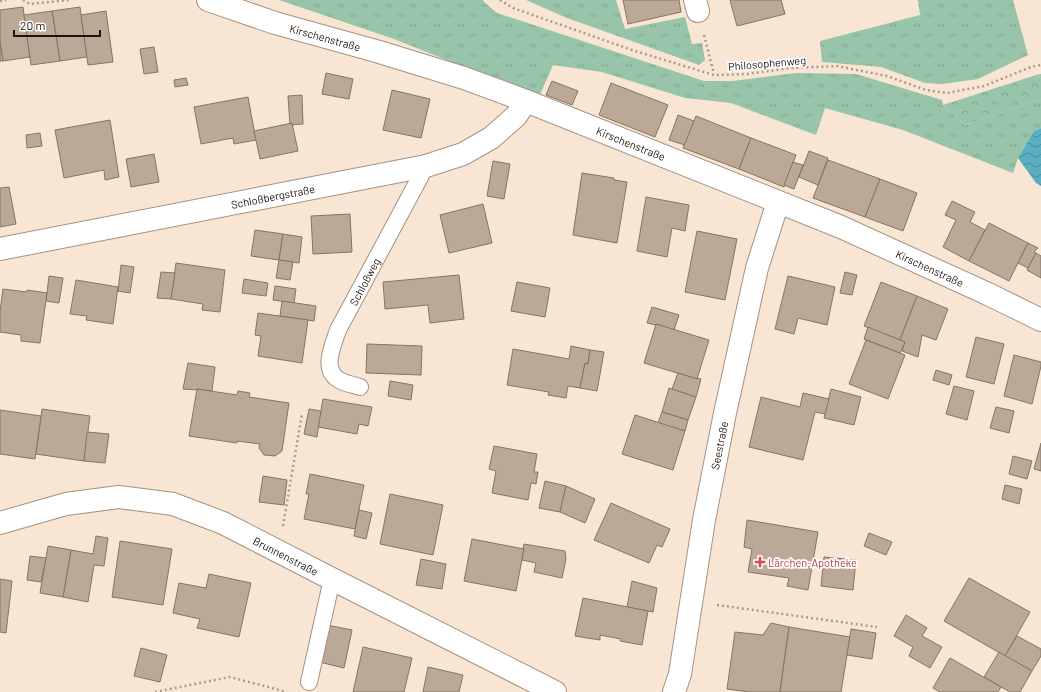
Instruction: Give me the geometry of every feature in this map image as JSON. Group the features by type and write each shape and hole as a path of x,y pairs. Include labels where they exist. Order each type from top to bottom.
{"street":[{"name":"Kirschenstraße","path":"208,0 274,24 376,51 464,78 841,227 988,294 1041,320"},
{"name":"Schloßbergstraße","path":"0,249 426,166 463,154 491,138 516,116 526,102"},
{"name":"Seestraße","path":"674,692 680,674 704,520 725,413 757,268 778,202"},
{"name":"Brunnenstraße","path":"0,523 66,504 119,497 173,504 223,523 555,692"}],"lane":[{"name":"Schloßweg","path":"360,387 341,381 332,373 329,359 338,330 426,166"},
{"path":"309,682 332,579"}],"path":[{"path":"0,1 6,0"},
{"path":"23,0 30,4 45,1 69,0"},
{"name":"Philosophenweg","path":"500,0 513,8 632,50 714,75 747,74 791,68 837,66 887,76 926,90 947,93 984,86 1031,67 1041,65"},
{"path":"696,5 714,75"},
{"path":"279,552 302,414"},
{"path":"691,602 877,627"},
{"path":"155,692 230,677 286,692"}],"green space":[{"path":"279,0 483,0 497,13 704,81 733,81 796,73 856,74 942,100 943,105 965,125 1041,99 1041,128 1034,131 1018,158 1013,173 903,130 825,108 816,135 731,103 685,98 602,72 553,65 539,97 394,39"},
{"path":"526,0 616,0 625,29 685,17 692,44 702,43 705,60 699,65 567,18"},
{"path":"918,0 1013,0 1028,55 978,79 942,84 925,83 881,67 822,62 820,41 920,15"},
{"path":"1041,74 1041,99 965,125 943,105 1036,75"}],"water":[{"path":"1041,128 1041,186 1036,183 1018,158 1034,131"}],"building":[{"path":"623,0 679,0 681,12 628,24"},
{"path":"730,0 781,0 785,14 737,26"},
{"path":"23,7 30,57 3,61 0,42 0,10"},
{"path":"80,7 87,57 60,61 52,11"},
{"path":"52,11 60,61 31,65 24,15"},
{"path":"106,11 113,62 88,65 81,15"},
{"path":"0,42 3,61 0,61"},
{"path":"154,47 158,72 144,74 140,49"},
{"path":"326,73 353,79 349,99 322,94"},
{"path":"186,78 188,85 175,87 174,80"},
{"path":"552,81 578,91 572,105 546,95"},
{"path":"611,83 668,105 655,137 599,115"},
{"path":"392,90 430,99 421,138 383,130"},
{"path":"302,95 303,124 290,125 288,96"},
{"path":"248,97 256,140 234,144 233,138 201,144 194,107"},
{"path":"678,115 694,121 685,145 669,140"},
{"path":"696,116 751,138 739,169 683,148"},
{"path":"110,120 119,177 105,180 104,170 64,178 55,130"},
{"path":"292,123 298,151 260,159 254,131"},
{"path":"40,133 42,146 27,148 26,135"},
{"path":"751,138 796,155 784,187 739,169"},
{"path":"809,151 828,158 818,185 799,177"},
{"path":"154,154 159,182 131,187 126,159"},
{"path":"828,160 880,179 865,217 813,198"},
{"path":"493,161 510,164 504,199 487,196"},
{"path":"793,162 803,165 794,189 784,185"},
{"path":"582,173 614,178 614,180 627,182 617,243 573,235"},
{"path":"880,179 917,193 903,231 865,217"},
{"path":"9,187 16,224 0,227 0,188"},
{"path":"646,197 689,205 685,231 672,228 667,257 637,251"},
{"path":"952,201 975,212 970,222 985,230 969,261 943,247 956,220 945,215"},
{"path":"483,204 492,243 449,253 440,215"},
{"path":"350,214 352,252 313,254 311,216"},
{"path":"989,223 1028,243 1009,281 969,261"},
{"path":"255,230 283,234 279,260 251,256"},
{"path":"697,231 737,239 725,300 685,292"},
{"path":"283,234 302,237 299,263 279,260"},
{"path":"1028,243 1038,248 1034,252 1036,253 1028,268 1018,263"},
{"path":"1036,253 1041,256 1041,278 1027,270"},
{"path":"279,260 293,262 290,280 276,278"},
{"path":"176,263 225,270 220,312 202,310 203,304 171,299"},
{"path":"121,265 134,267 130,293 118,291"},
{"path":"161,272 175,273 171,299 157,298"},
{"path":"845,272 857,275 852,295 840,293"},
{"path":"459,275 464,319 430,323 428,305 385,309 383,282"},
{"path":"49,276 63,278 59,303 46,301"},
{"path":"788,276 835,287 827,325 798,318 794,334 775,329"},
{"path":"244,279 268,283 266,296 242,293"},
{"path":"76,280 118,287 113,324 86,320 87,316 70,314"},
{"path":"517,282 550,288 545,317 511,311"},
{"path":"881,282 917,296 900,340 864,326"},
{"path":"275,286 296,289 294,303 273,300"},
{"path":"3,289 47,293 40,343 21,341 21,335 0,332 0,311"},
{"path":"917,296 948,309 936,340 922,335 918,357 902,351 905,342 900,340"},
{"path":"282,301 316,306 314,321 280,316"},
{"path":"652,307 679,315 674,330 656,324 647,323"},
{"path":"258,313 308,320 302,363 258,356 261,336 255,335"},
{"path":"656,324 709,340 697,379 644,363"},
{"path":"868,327 905,342 900,353 864,339"},
{"path":"976,337 1004,344 994,384 966,377"},
{"path":"866,340 905,355 888,399 849,384"},
{"path":"367,344 422,346 421,375 366,373"},
{"path":"571,346 590,350 588,364 585,363 580,388 568,386 566,398 548,395 549,392 507,385 513,349 569,359"},
{"path":"590,350 604,352 597,391 580,388 585,363 588,364"},
{"path":"1014,355 1041,362 1032,404 1004,396"},
{"path":"188,363 215,367 212,391 183,389"},
{"path":"936,370 952,375 949,385 933,380"},
{"path":"678,373 701,379 696,397 672,389"},
{"path":"390,381 413,385 411,400 388,396"},
{"path":"954,386 974,391 967,420 946,414"},
{"path":"669,388 696,397 688,420 662,412"},
{"path":"197,389 237,395 238,391 250,393 249,397 289,403 282,451 275,456 264,455 259,448 260,444 237,441 237,443 189,436"},
{"path":"831,389 861,397 854,425 824,418"},
{"path":"803,393 829,399 825,414 815,412 803,460 749,447 761,397 800,407"},
{"path":"323,399 372,407 368,426 359,424 357,434 318,427"},
{"path":"996,407 1014,411 1009,433 990,428"},
{"path":"42,409 90,416 84,461 36,454"},
{"path":"309,409 321,411 317,437 304,434"},
{"path":"0,410 41,416 35,459 0,454"},
{"path":"662,412 688,420 685,431 658,423"},
{"path":"635,415 685,431 673,470 622,454"},
{"path":"87,432 109,434 105,463 84,461"},
{"path":"1041,443 1041,471 1034,469"},
{"path":"494,446 537,454 534,472 538,472 536,484 531,483 528,500 492,493 496,471 489,469"},
{"path":"1013,456 1032,461 1027,479 1009,474"},
{"path":"310,474 364,485 355,529 304,519 309,494 306,494"},
{"path":"263,476 287,480 284,505 259,502"},
{"path":"545,481 566,486 560,512 539,508"},
{"path":"1005,485 1022,489 1019,504 1002,499"},
{"path":"566,486 595,499 585,523 560,512"},
{"path":"390,494 443,505 433,555 380,544"},
{"path":"611,503 670,529 662,547 657,545 649,563 594,540"},
{"path":"359,510 372,513 366,539 354,536"},
{"path":"747,520 818,532 808,590 787,586 789,578 748,572 752,549 744,547"},
{"path":"869,533 892,542 886,555 864,546"},
{"path":"96,536 108,538 104,566 94,565 88,602 63,597 71,550 93,554"},
{"path":"472,539 524,549 516,591 464,581"},
{"path":"120,541 172,549 163,605 112,597"},
{"path":"524,544 565,551 566,559 562,578 534,572 536,563 522,560"},
{"path":"48,546 71,550 63,597 40,593"},
{"path":"30,556 46,558 41,582 27,580"},
{"path":"824,557 856,560 853,590 821,586"},
{"path":"421,559 446,564 442,589 416,585"},
{"path":"209,574 251,583 239,637 197,628 200,619 173,613 179,583 206,588"},
{"path":"969,578 1030,612 1005,656 944,621"},
{"path":"0,579 12,581 6,633 0,632"},
{"path":"632,581 657,588 653,612 627,607"},
{"path":"583,598 648,611 642,645 620,641 621,639 600,635 600,640 575,636"},
{"path":"906,615 927,628 922,636 942,647 930,668 909,656 913,647 894,636"},
{"path":"771,623 789,627 780,692 749,692 727,689 735,632 763,635"},
{"path":"327,625 352,630 344,668 319,662"},
{"path":"789,627 850,637 841,692 780,692"},
{"path":"851,629 876,633 872,659 847,655"},
{"path":"1017,636 1041,649 1041,656 1032,671 1005,656"},
{"path":"363,647 412,658 404,692 353,692"},
{"path":"141,648 167,655 160,682 134,676"},
{"path":"999,652 1032,671 1020,692 1010,692 984,677"},
{"path":"950,658 1001,687 998,692 940,692 933,688"},
{"path":"428,667 463,675 459,692 423,692"}],"place":[{"name":"Lärchen-Apotheke","path":"760,562"}]}
